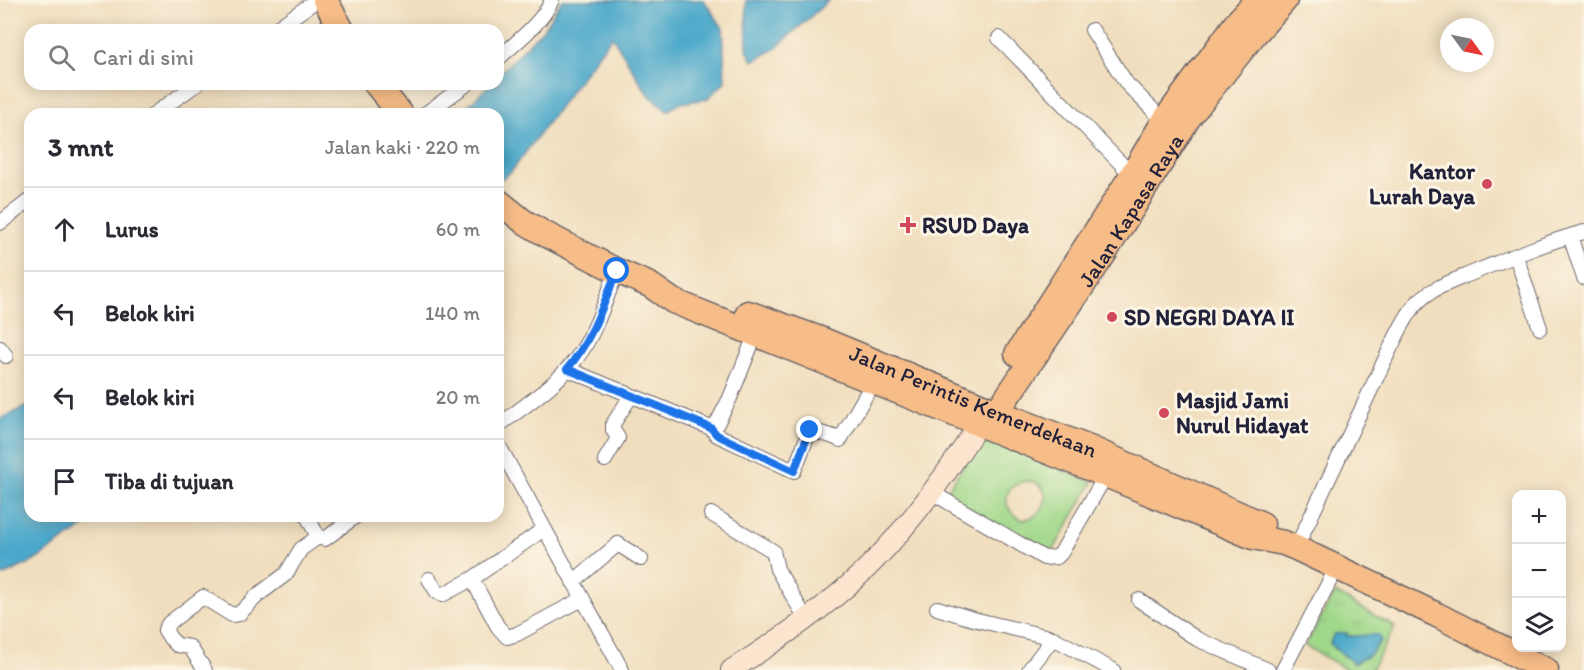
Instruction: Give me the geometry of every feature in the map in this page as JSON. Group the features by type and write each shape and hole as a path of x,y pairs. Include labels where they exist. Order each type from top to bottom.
{"highway":[{"path":"325,0 339,24"},
{"name":"Jalan Kapasa Raya","path":"984,418 1094,251 1189,117 1245,29 1257,0"},
{"name":"Jalan Kapasa Raya","path":"1094,251 1132,175 1164,121 1245,29 1285,0"},
{"path":"381,90 396,108"},
{"name":"Jalan Perintis Kemerdekaan","path":"504,206 523,221 567,246 651,285 673,301 756,333 813,346 874,381 984,418 1092,449 1209,499 1260,523 1290,545 1546,670"},
{"name":"Jalan Perintis Kemerdekaan","path":"651,285 678,288 984,418 1106,475 1253,537 1290,545"}],"main road":[{"path":"731,670 806,619 872,563 905,526 984,418"}],"street":[{"path":"283,24 317,0"},
{"path":"504,53 539,18 552,0"},
{"path":"1092,30 1127,84 1164,121"},
{"path":"999,38 1132,175"},
{"path":"163,108 188,90"},
{"path":"433,108 459,90"},
{"path":"0,223 24,205"},
{"path":"1290,545 1407,317 1419,302 1431,292 1456,280 1577,234 1584,278"},
{"path":"1516,256 1540,328"},
{"path":"504,421 567,369 581,351 589,338 617,271"},
{"path":"711,428 715,427 720,419 756,333"},
{"path":"567,369 711,428 717,435 794,471 810,430 829,433 840,440 874,381"},
{"path":"605,460 618,438 613,430 613,424 631,396"},
{"path":"504,455 622,670"},
{"path":"931,492 1044,558 1052,559 1061,553 1106,475"},
{"path":"711,514 773,552 777,560 777,569 806,619"},
{"path":"310,522 318,537 325,539 348,522"},
{"path":"429,579 442,595 472,579 544,529"},
{"path":"205,670 190,647 177,645 170,638 165,630 169,623 203,597 232,615 239,614 258,595 286,574 301,549 318,537"},
{"path":"573,582 618,544 641,559"},
{"path":"1283,670 1337,567"},
{"path":"472,579 498,627 507,638 582,599"},
{"path":"1139,600 1197,639 1268,670"},
{"path":"937,608 1053,638 1113,670"},
{"path":"1029,670 1053,638"}],"green space":[{"path":"982,436 1093,482 1050,556 945,494","holes":["1025,481 1035,483 1045,493 1043,506 1038,513 1022,520 1010,510 1007,504 1008,493 1011,488"]},
{"path":"1335,593 1395,627 1371,670 1348,670 1305,646","holes":["1347,633 1347,636 1378,635 1381,640 1370,654 1360,659 1333,648"]}],"water":[{"path":"562,0 704,0 723,28 725,82 707,99 681,103 667,111 647,93 612,36 511,172 504,177 504,108 466,108 484,90 504,90 504,69 543,29"},
{"path":"746,0 829,0 775,49 753,61 747,50"},
{"path":"24,408 24,522 90,522 34,561 0,577 0,419"},
{"path":"1347,633 1347,636 1378,635 1381,640 1371,654 1353,664 1330,643 1334,634"}],"place":[{"name":"Kantor Lurah Daya","path":"1487,184"},
{"name":"RSUD Daya","path":"908,225"},
{"name":"SD NEGRI DAYA II","path":"1112,317"},
{"name":"Masjid Jami Nurul Hidayat","path":"1164,413"}],"route":[{"path":"617,271 589,338 567,369 711,428 717,435 794,471 810,430"}]}
